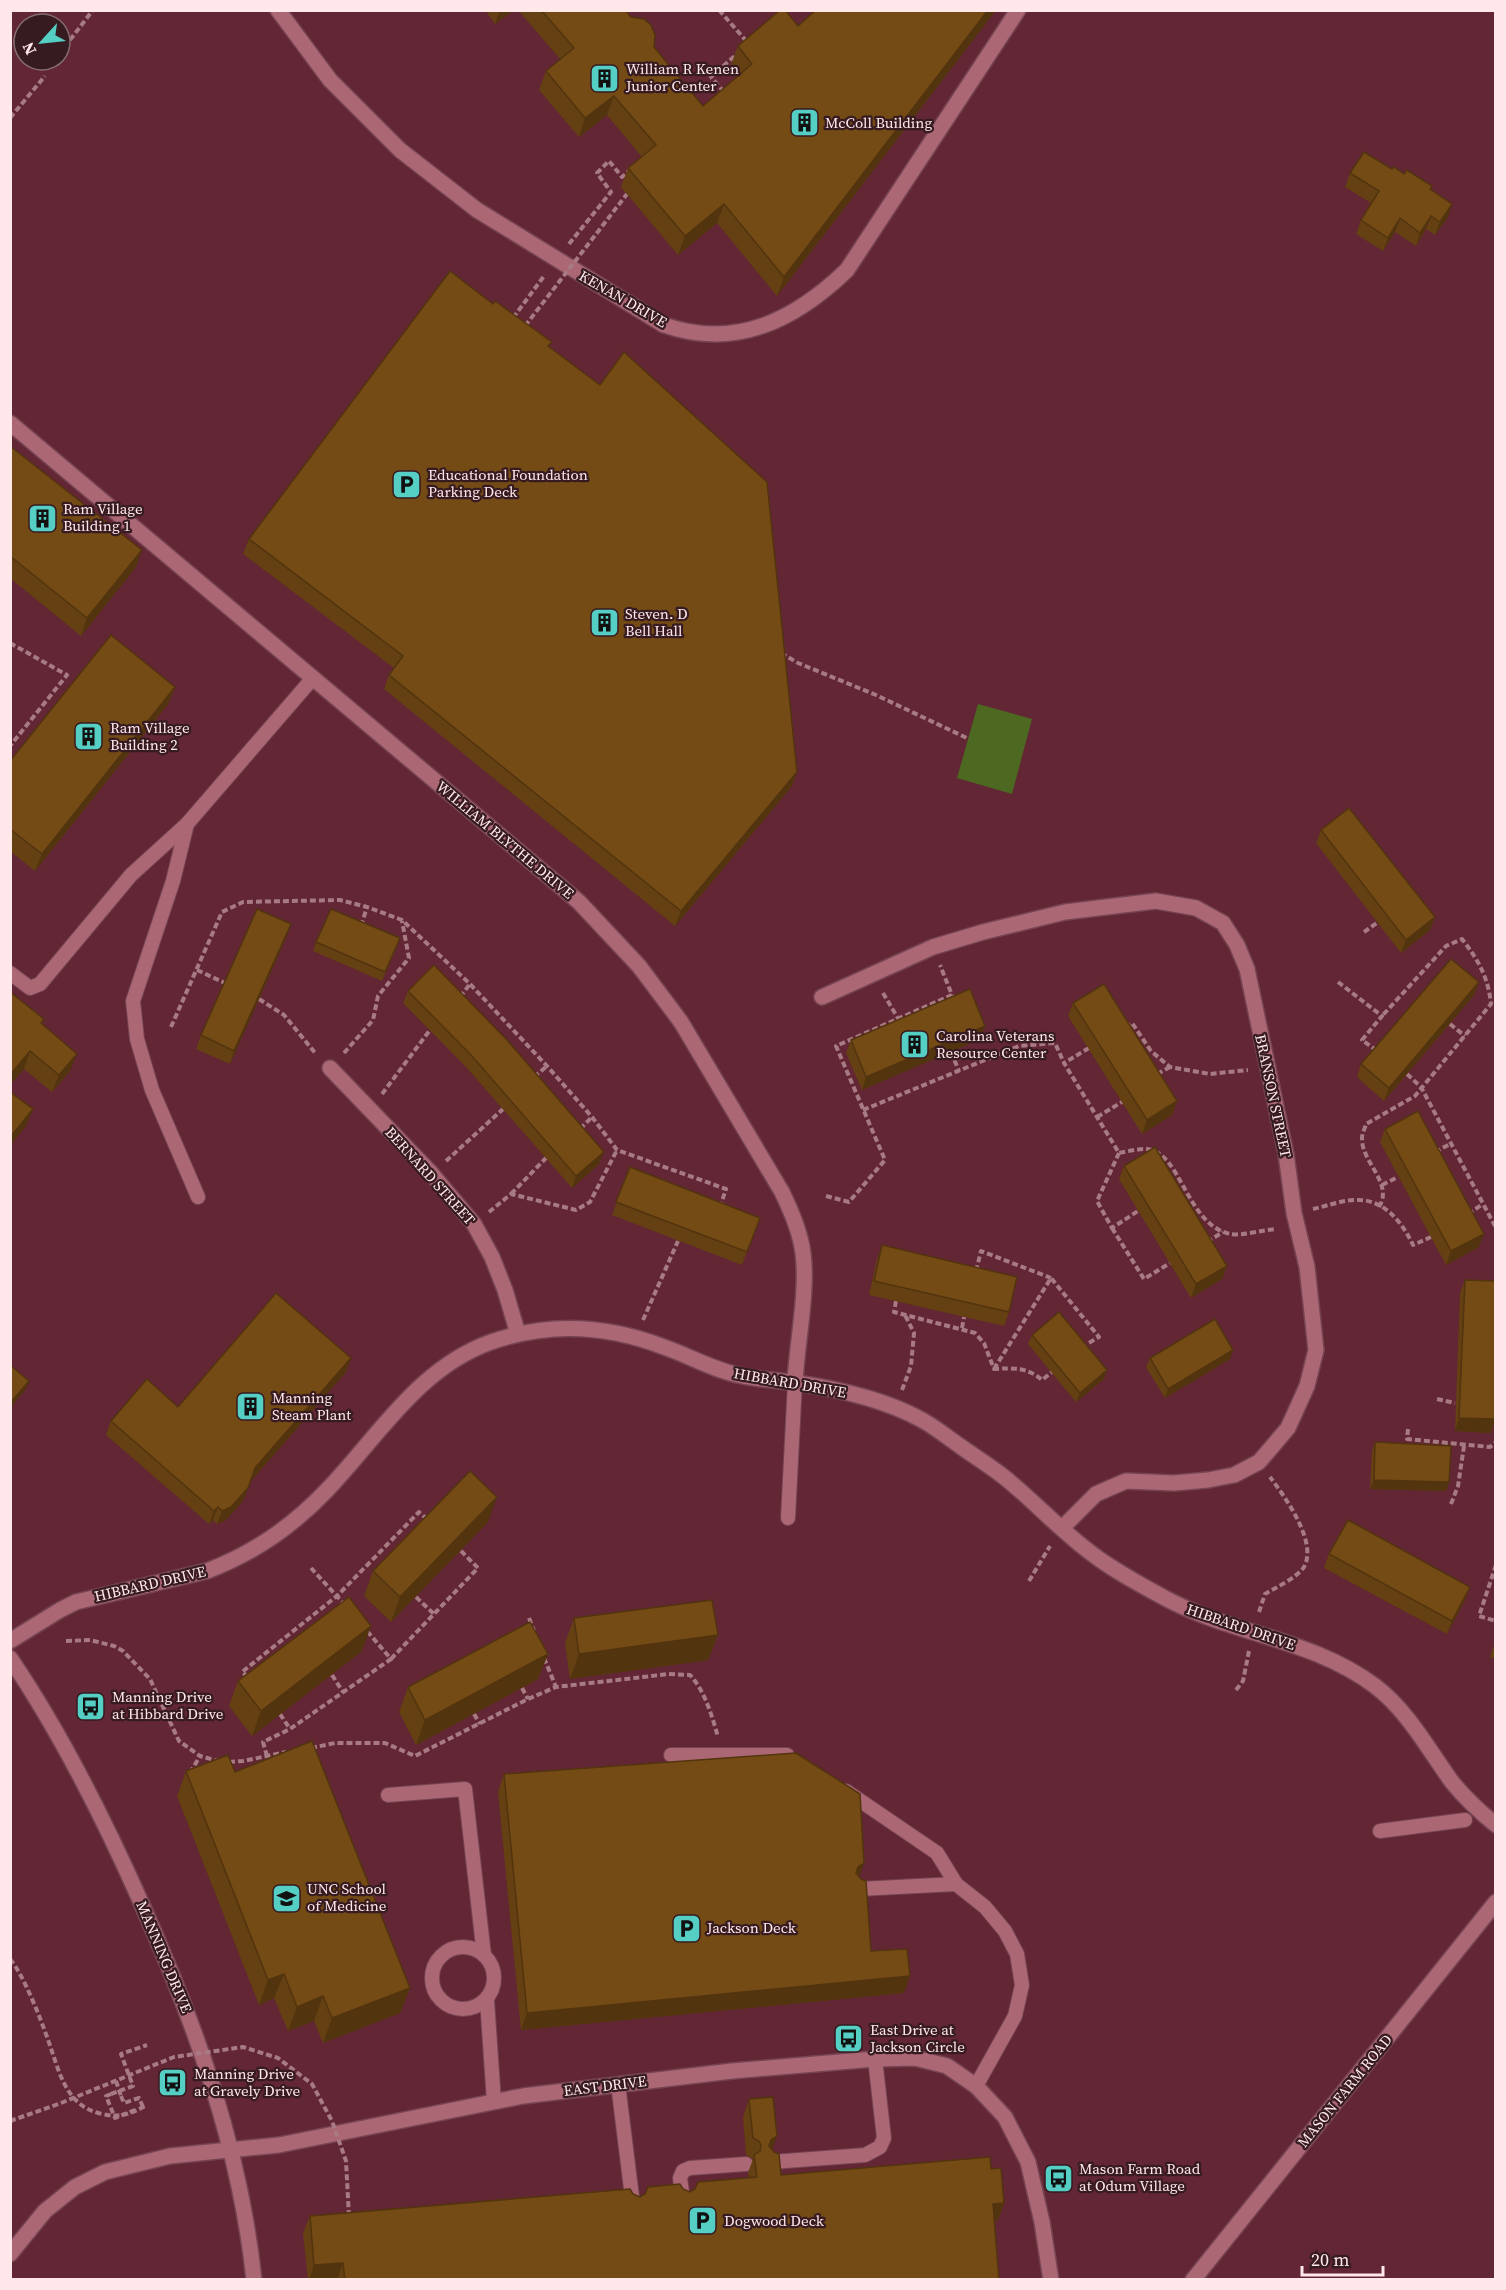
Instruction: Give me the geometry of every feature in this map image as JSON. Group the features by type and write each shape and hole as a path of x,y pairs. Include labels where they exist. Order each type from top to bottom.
{"street":[{"name":"KENAN DRIVE","path":"278,10 330,80 400,150 477,210 664,325 685,332 723,335 749,330 784,318 822,294 847,270 1018,10"},
{"name":"WILLIAM BLYTHE DRIVE","path":"10,423 579,902 639,966 681,1022 782,1192 798,1232 803,1253 804,1274 795,1382"},
{"name":"BRANSON STREET","path":"822,997 933,947 1065,912 1156,901 1196,908 1223,923 1237,945 1247,969 1286,1154 1306,1268 1316,1350 1307,1386 1288,1428 1260,1462 1234,1475 1208,1480 1174,1483 1126,1481 1096,1494 1062,1528"},
{"name":"BERNARD STREET","path":"330,1068 432,1173 474,1224 492,1257 518,1334"},
{"name":"HIBBARD DRIVE","path":"10,1641 76,1602 207,1571 227,1564 265,1542 324,1493 397,1410 432,1376 472,1349 536,1330 577,1328 602,1330 637,1338 733,1374 795,1382 863,1397 897,1408 923,1420 1004,1476 1092,1554 1131,1578 1195,1614 1327,1656 1356,1672 1380,1690 1402,1712 1454,1784 1475,1808 1496,1825"},
{"name":"MANNING DRIVE","path":"10,1658 75,1766 120,1855 194,2028 222,2115 244,2214 254,2280"},
{"name":"MASON FARM ROAD","path":"1193,2280 1496,1902"},
{"name":"EAST DRIVE","path":"10,2254 45,2211 68,2192 91,2178 128,2165 170,2156 279,2145 523,2096 618,2084 875,2059 915,2058 947,2066 976,2086 1005,2117 1028,2162 1042,2222 1051,2280"}],"lane":[{"path":"10,973 30,988 39,984 131,875 187,824 313,678"},
{"path":"187,824 173,881 133,1001 137,1040 152,1090 198,1197"},
{"path":"788,1518 795,1382"},
{"path":"671,1755 794,1755 800,1760"},
{"path":"835,1783 937,1852 956,1884 985,1907 1005,1931 1017,1954 1022,1985 1015,2016 976,2086"},
{"path":"388,1795 465,1788 484,1955"},
{"path":"1380,1830 1465,1820"},
{"path":"859,1889 956,1884"},
{"path":"463,1946 478,1950 484,1955 490,1961 495,1977 493,1989 487,2000 469,2010 460,2010 449,2007 438,1998 432,1985 432,1972 436,1961 444,1952 463,1946"},
{"path":"487,2000 494,2102"},
{"path":"772,2162 865,2155 880,2147 884,2138 875,2059"},
{"path":"618,2084 633,2205"},
{"path":"683,2200 680,2178 683,2171 690,2168 746,2164"}],"path":[{"path":"72,37 93,10"},
{"path":"720,10 748,44"},
{"path":"715,99 724,92 711,77 756,37"},
{"path":"10,118 45,76"},
{"path":"605,199 611,192 597,173 609,161 622,177 630,170"},
{"path":"518,335 627,194"},
{"path":"10,643 67,675 10,746"},
{"path":"780,652 798,663 876,695 969,739"},
{"path":"171,1027 222,912 243,902 340,900 367,907 402,920 470,984 547,1066 592,1117 617,1150 726,1189 717,1216"},
{"path":"360,932 367,907"},
{"path":"259,999 284,1015 305,1042 330,1068 373,1020 378,996 409,958 402,920"},
{"path":"1364,932 1378,922"},
{"path":"1378,1052 1362,1040 1446,946 1462,939 1488,982 1491,1004 1415,1096 1366,1124 1362,1139 1366,1154 1382,1185 1384,1199 1379,1206"},
{"path":"933,947 956,1006"},
{"path":"196,970 225,983"},
{"path":"872,975 903,1029"},
{"path":"1338,982 1382,1016"},
{"path":"455,1003 470,984"},
{"path":"826,1196 849,1202 885,1160 836,1046 952,995"},
{"path":"1119,1030 1132,1023 1151,1051 1170,1067 1210,1074 1267,1067"},
{"path":"1450,1024 1465,1036"},
{"path":"370,1110 430,1030"},
{"path":"863,1110 1019,1046 1055,1043 1064,1063 1119,1153"},
{"path":"1064,1063 1089,1048"},
{"path":"951,1052 959,1071"},
{"path":"528,1082 547,1066"},
{"path":"1150,1079 1170,1067"},
{"path":"1407,1074 1421,1087 1496,1228"},
{"path":"1097,1117 1122,1102"},
{"path":"432,1173 503,1109"},
{"path":"574,1135 592,1117"},
{"path":"1429,1155 1450,1144"},
{"path":"1119,1153 1149,1149 1161,1155 1172,1166 1198,1213 1210,1225 1231,1234 1296,1219 1361,1200 1379,1206 1394,1216 1405,1228 1413,1245 1431,1237"},
{"path":"511,1194 576,1210 590,1202 617,1150"},
{"path":"1119,1153 1097,1201 1144,1279 1170,1263"},
{"path":"474,1224 511,1194 546,1158"},
{"path":"1382,1185 1398,1177"},
{"path":"1176,1189 1182,1186"},
{"path":"1462,1217 1483,1204"},
{"path":"1112,1228 1138,1211"},
{"path":"1201,1245 1224,1231"},
{"path":"637,1338 678,1241"},
{"path":"974,1281 981,1251 1051,1278 1099,1337 1079,1348"},
{"path":"994,1370 1051,1278"},
{"path":"896,1301 894,1312 975,1333 984,1343 994,1370"},
{"path":"897,1408 914,1349 914,1333 904,1314"},
{"path":"962,1328 964,1317"},
{"path":"994,1370 1023,1369 1033,1372 1042,1380 1052,1372"},
{"path":"1437,1399 1455,1403"},
{"path":"1406,1446 1408,1429"},
{"path":"1407,1439 1490,1447 1496,1442"},
{"path":"1451,1504 1458,1486 1464,1446"},
{"path":"1260,1462 1301,1525 1307,1552 1304,1568 1265,1593"},
{"path":"250,1678 242,1672 337,1596 419,1512 433,1524"},
{"path":"267,1756 263,1742 290,1729 391,1659 478,1568 460,1551"},
{"path":"1029,1581 1044,1555"},
{"path":"374,1556 381,1564"},
{"path":"1496,1566 1479,1616 1496,1621"},
{"path":"311,1568 352,1614"},
{"path":"416,1597 434,1614"},
{"path":"529,1618 537,1638"},
{"path":"360,1623 391,1659"},
{"path":"298,1628 303,1637"},
{"path":"66,1641 90,1641 114,1646 132,1659 150,1679 179,1741 200,1756 224,1762 243,1761 290,1752"},
{"path":"541,1647 556,1687"},
{"path":"669,1666 669,1674"},
{"path":"301,1750 335,1743 385,1743 416,1755 528,1698 556,1687 669,1674 690,1675 697,1683 713,1720 723,1755"},
{"path":"332,1675 343,1692"},
{"path":"605,1675 606,1682"},
{"path":"1236,1690 1243,1681"},
{"path":"522,1688 528,1698"},
{"path":"280,1714 290,1729"},
{"path":"474,1714 480,1724"},
{"path":"188,1780 191,1769 200,1756"},
{"path":"10,1959 38,2013 60,2077 70,2095 91,2112 108,2115 127,2115 146,2106"},
{"path":"116,2082 118,2089 121,2096 124,2103 139,2097 143,2107 115,2118 106,2096 111,2094 120,2091 129,2087 133,2086 121,2054 147,2045"},
{"path":"10,2121 116,2082 174,2057 243,2047 278,2058 312,2084 332,2121 346,2161 349,2218"}],"green space":[{"path":"978,704 1032,719 1012,794 957,778"}],"building":[{"name":"McColl Building","path":"541,10 625,10 631,17 644,19 651,25 655,35 654,47 703,106 752,64 738,46 780,10 785,10 798,26 816,10 988,10 784,277 724,204 685,236 628,168 656,145 614,96 585,118 546,71 574,48"},
{"path":"1364,152 1392,169 1394,167 1404,174 1407,170 1432,186 1430,189 1452,204 1440,222 1431,216 1420,233 1400,218 1388,238 1361,220 1379,191 1350,173"},
{"name":"Steven. D Bell Hall","path":"450,271 493,304 495,301 552,342 548,346 600,385 624,352 767,482 797,772 681,911 389,675 403,656 249,539"},
{"name":"Ram Village Building 1","path":"10,446 142,550 87,618 10,556"},
{"name":"Ram Village Building 2","path":"111,635 175,687 42,854 10,829 10,761"},
{"path":"1349,808 1435,917 1406,940 1321,830"},
{"path":"257,909 291,924 234,1051 201,1035"},
{"path":"331,909 400,938 385,972 316,942"},
{"path":"1451,959 1479,982 1389,1088 1361,1064"},
{"path":"434,965 508,1041 604,1152 576,1176 472,1056 408,991"},
{"path":"1104,984 1177,1101 1147,1120 1073,1003"},
{"name":"Carolina Veterans Resource Center","path":"970,989 985,1026 866,1077 851,1040"},
{"path":"10,992 44,1019 41,1023 77,1054 59,1075 30,1051 10,1075"},
{"path":"10,1092 33,1109 12,1135 10,1133"},
{"path":"1418,1111 1484,1234 1451,1251 1385,1129"},
{"path":"1155,1147 1227,1266 1196,1284 1124,1166"},
{"path":"630,1167 760,1218 747,1252 616,1202"},
{"path":"882,1245 1017,1277 1009,1312 874,1281"},
{"path":"1465,1280 1496,1281 1495,1419 1459,1418"},
{"name":"Manning Steam Plant","path":"276,1293 351,1358 255,1468 248,1488 231,1507 222,1511 218,1507 214,1511 111,1421 147,1379 178,1407"},
{"path":"1059,1312 1107,1370 1080,1393 1032,1335"},
{"path":"1215,1319 1233,1350 1168,1389 1150,1358"},
{"path":"10,1365 29,1381 10,1403"},
{"path":"1375,1442 1451,1446 1449,1482 1374,1480"},
{"path":"470,1471 497,1497 400,1597 373,1571"},
{"path":"1348,1520 1470,1587 1452,1621 1329,1554"},
{"path":"349,1597 371,1626 261,1711 238,1681"},
{"path":"712,1600 718,1635 579,1654 574,1618"},
{"path":"530,1622 548,1654 425,1720 408,1687"},
{"name":"UNC School of Medicine","path":"312,1741 410,1988 332,2018 323,1996 297,2007 284,1974 268,1980 186,1771 228,1755 235,1772"},
{"name":"Jackson Deck","path":"796,1753 860,1794 864,1863 858,1867 856,1873 866,1881 871,1951 907,1949 910,1976 527,2013 504,1774"},
{"name":"Dogwood Deck","path":"773,2097 777,2136 771,2140 769,2146 779,2154 781,2175 990,2157 991,2169 1001,2168 1004,2203 993,2204 999,2280 345,2280 343,2263 314,2265 310,2216 630,2189 633,2194 640,2197 645,2194 648,2187 680,2184 683,2189 690,2192 695,2189 698,2182 757,2177 754,2155 760,2151 761,2145 753,2138 749,2099"}],"place":[{"name":"William R Kenen Junior Center","path":"605,78"},
{"name":"McColl Building","path":"804,123"},
{"name":"Educational Foundation Parking Deck","path":"407,484"},
{"name":"Ram Village Building 1","path":"42,518"},
{"name":"Steven. D Bell Hall","path":"604,623"},
{"name":"Ram Village Building 2","path":"89,737"},
{"name":"Carolina Veterans Resource Center","path":"915,1045"},
{"name":"Manning Steam Plant","path":"251,1407"},
{"name":"Manning Drive at Hibbard Drive","path":"91,1706"},
{"name":"UNC School of Medicine","path":"286,1898"},
{"name":"Jackson Deck","path":"686,1928"},
{"name":"East Drive at Jackson Circle","path":"849,2039"},
{"name":"Manning Drive at Gravely Drive","path":"173,2083"},
{"name":"Mason Farm Road at Odum Village","path":"1058,2178"},
{"name":"Dogwood Deck","path":"703,2221"}]}
